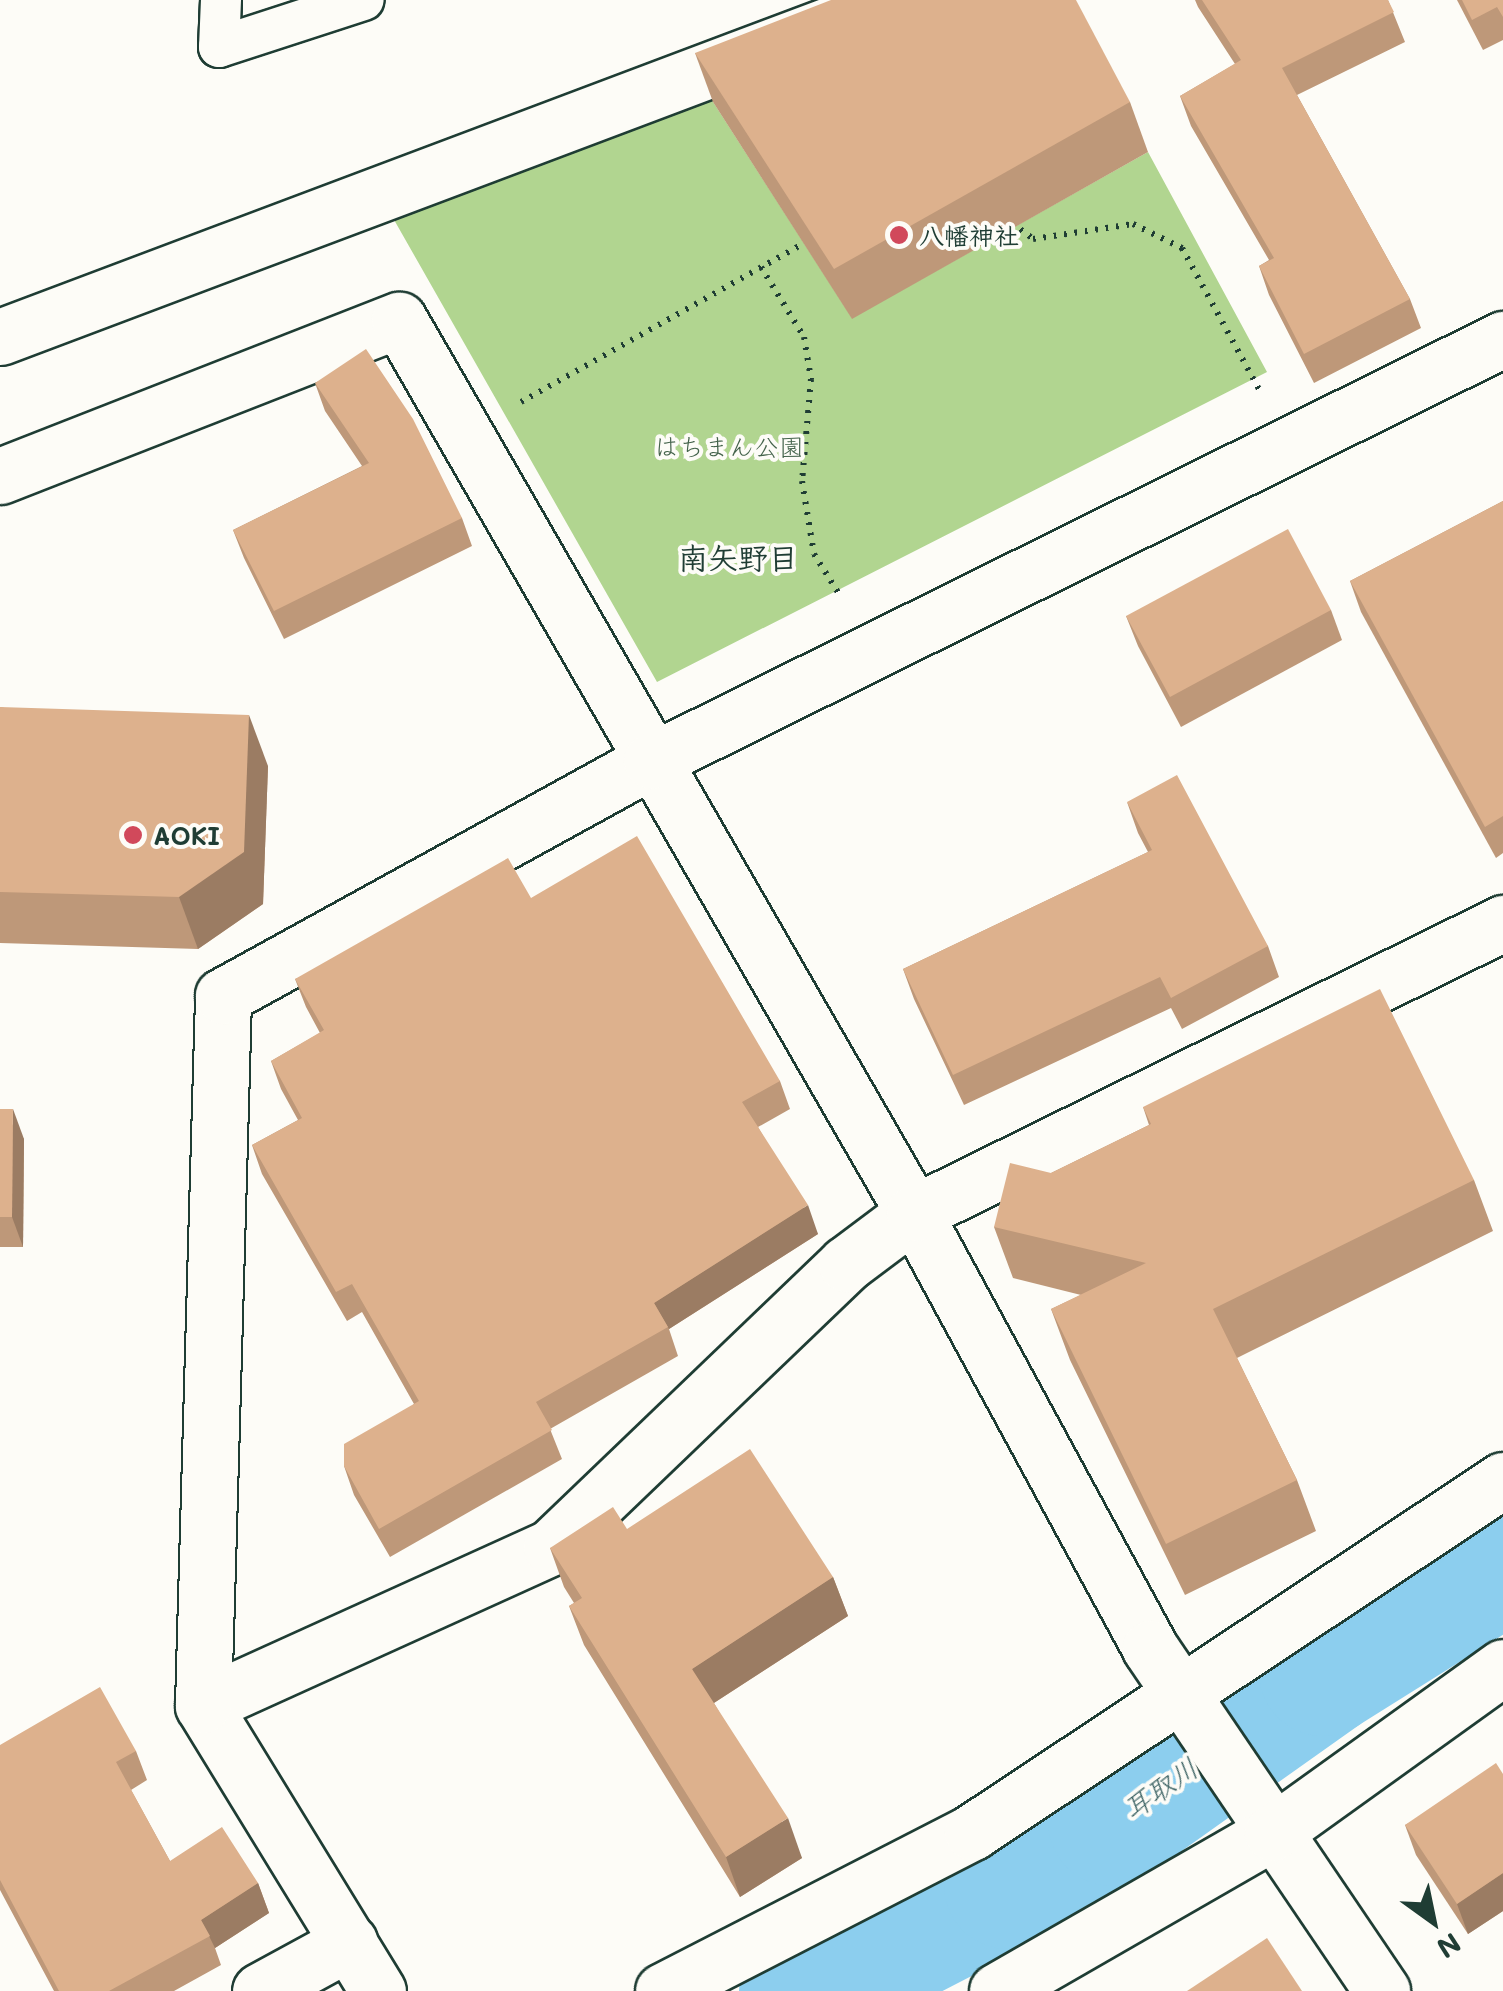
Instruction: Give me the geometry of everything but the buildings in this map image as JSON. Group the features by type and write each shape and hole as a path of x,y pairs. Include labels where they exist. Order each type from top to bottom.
{"street":[{"path":"0,336 894,0"},
{"path":"0,476 399,320 914,1212 1185,1704 1382,1991"},
{"path":"378,1991 203,1705 223,996 652,761 1503,338"},
{"path":"203,1705 552,1547 846,1264 914,1212 1503,923"},
{"path":"663,1991 972,1832 1185,1704 1503,1480"},
{"path":"997,1991 1503,1667"},
{"path":"260,1991 350,1942"}],"lane":[{"path":"221,0 219,47 364,0"}],"path":[{"path":"1007,219 1034,239 1132,224 1182,248 1253,379"},
{"path":"464,434 821,234 811,220"},
{"path":"761,267 804,337 812,379 802,482 814,554 837,591"}],"green space":[{"name":"はちまん公園","path":"706,91 852,318 1148,152 1267,372 657,682 393,218"}],"waterway":[{"name":"耳取川","path":"803,1991 1008,1885 1112,1822 1323,1672 1503,1559"}],"place":[{"name":"八幡神社","path":"899,235"},
{"name":"AOKI","path":"133,835"}],"district":[{"name":"南矢野目","path":"738,557"}]}
